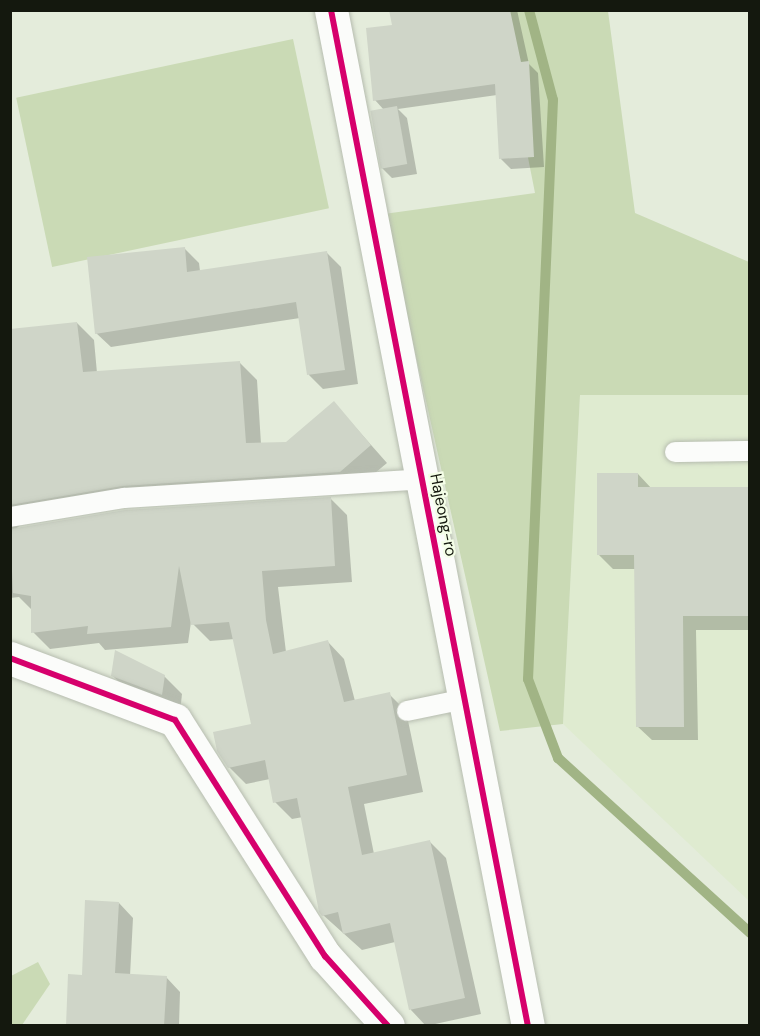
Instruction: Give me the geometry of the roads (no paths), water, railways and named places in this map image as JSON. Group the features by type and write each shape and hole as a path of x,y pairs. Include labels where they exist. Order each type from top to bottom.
{"street":[{"name":"Hajeong-ro","path":"331,10 528,1026"},
{"path":"10,658 175,720 325,956 388,1026"}],"lane":[{"path":"675,452 750,451"},
{"path":"10,517 124,498 422,479"},
{"path":"407,711 465,699"}],"waterway":[{"path":"529,10 553,100 528,679 558,758 750,933"}]}
